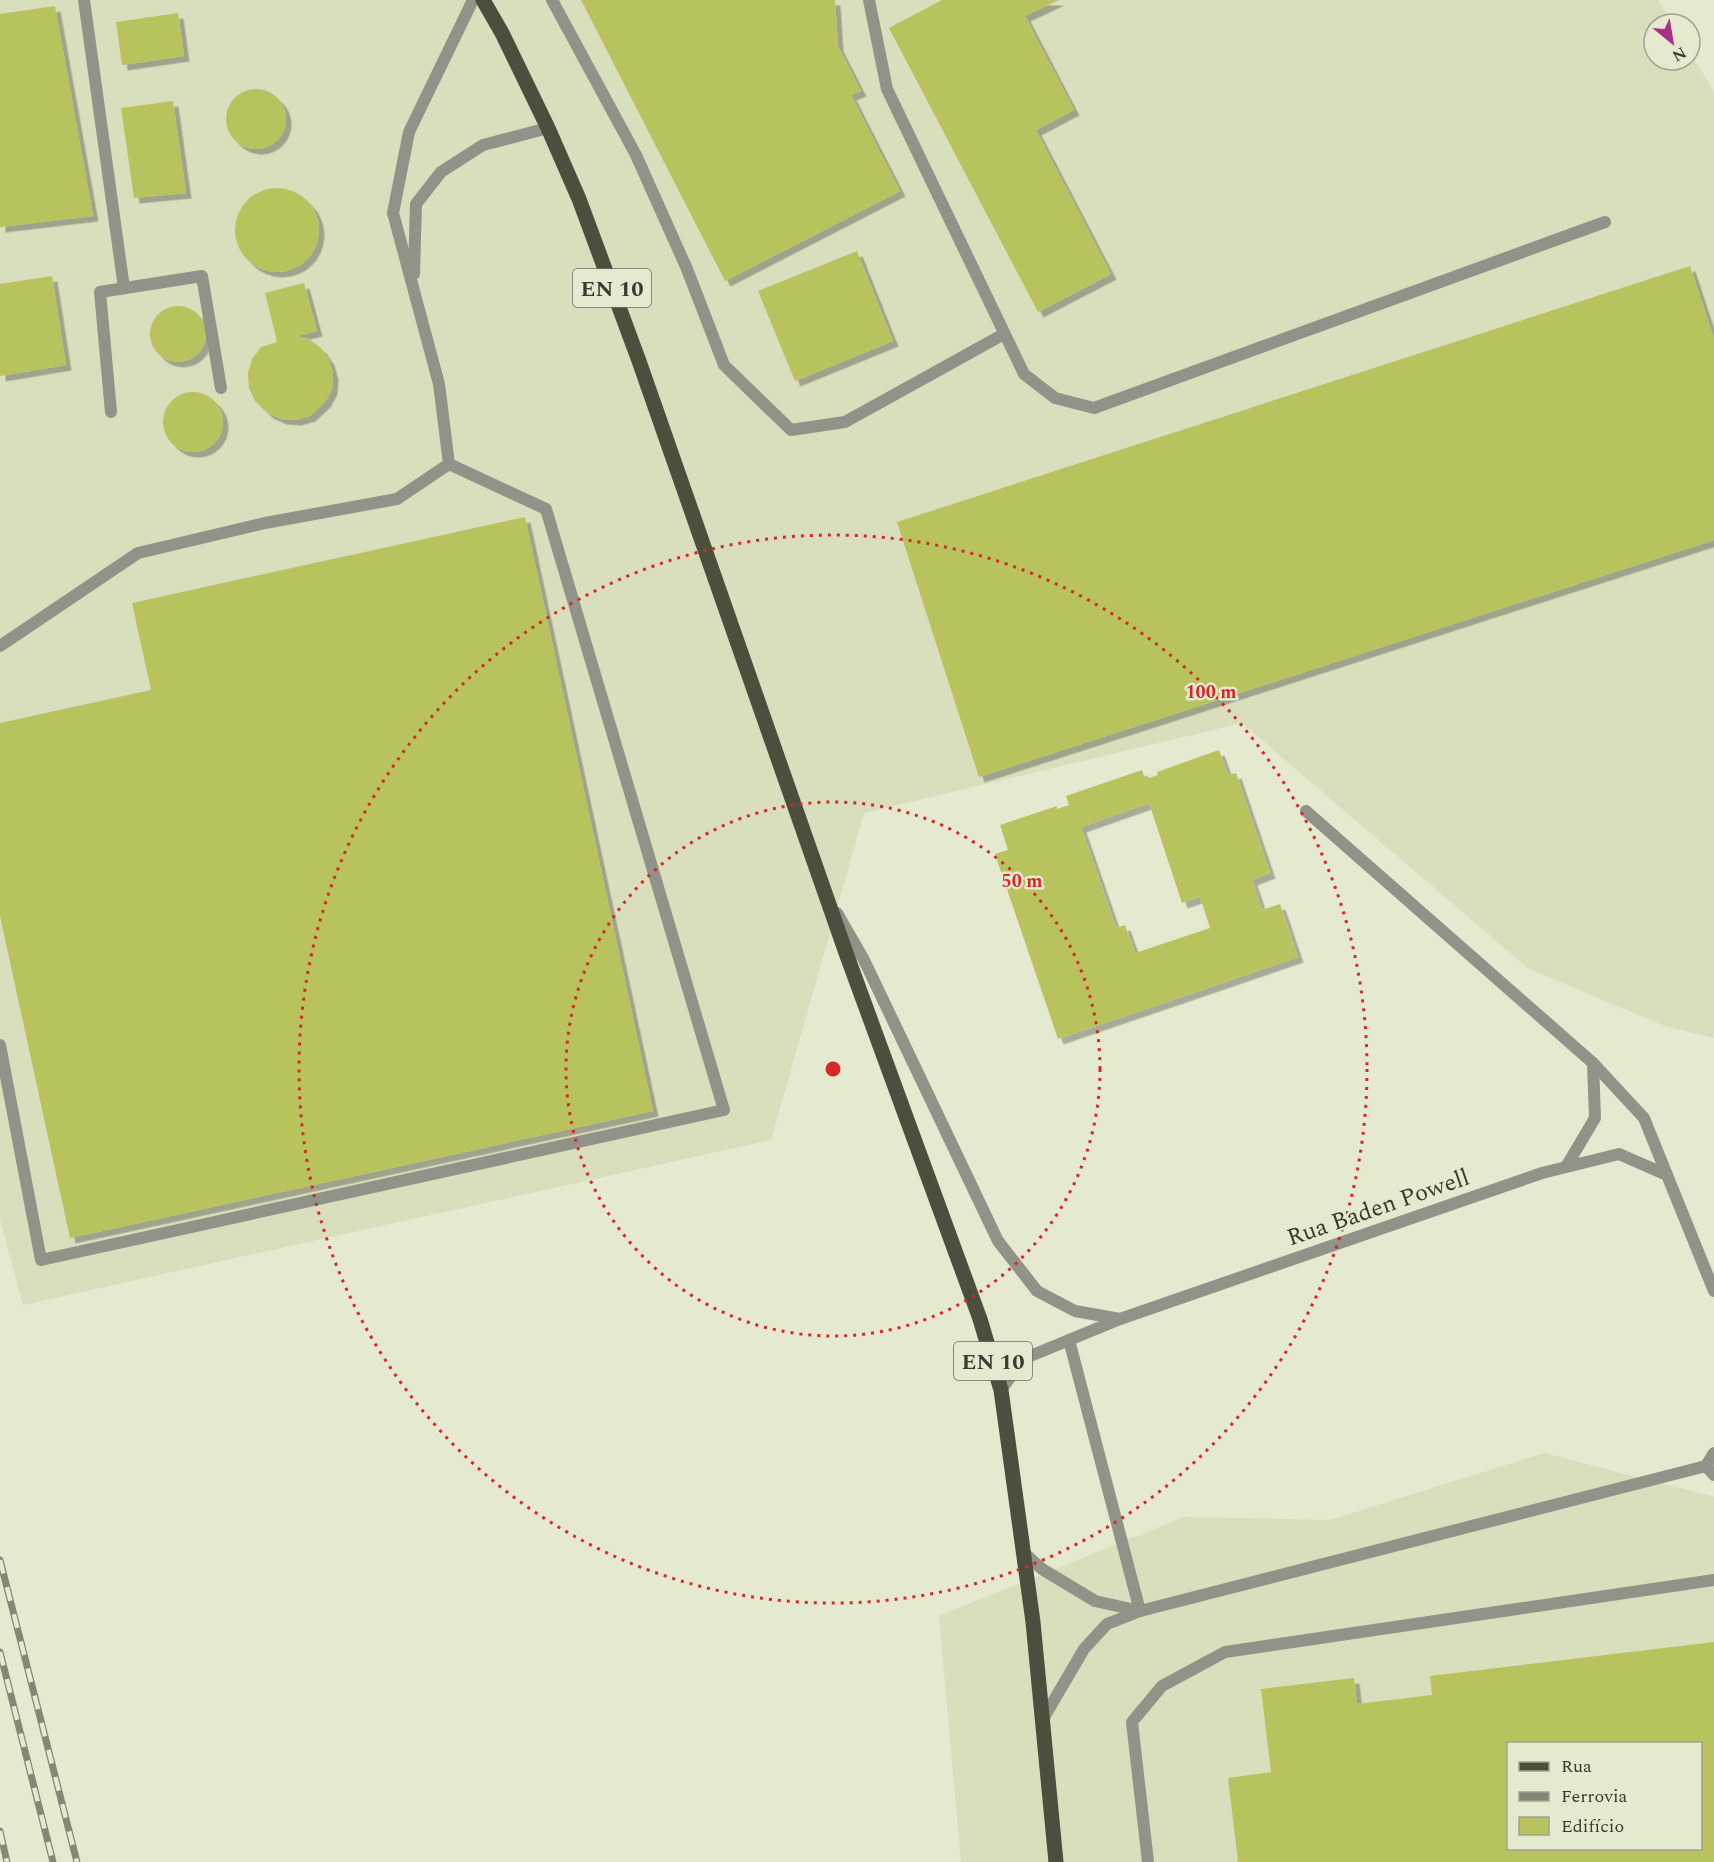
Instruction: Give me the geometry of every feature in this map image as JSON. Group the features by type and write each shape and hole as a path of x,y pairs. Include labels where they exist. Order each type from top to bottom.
{"main road":[{"name":"EN 10","path":"483,0 502,33 548,128 579,199 639,361 826,894 980,1318 1001,1390 1033,1622 1056,1862"}],"street":[{"path":"84,0 124,288"},
{"path":"449,464 439,384 393,213 409,132 473,0"},
{"path":"552,0 636,156 687,269 724,365 791,430 845,422 1004,334"},
{"path":"869,0 887,89 1024,374 1055,398 1094,408 1605,222"},
{"path":"415,296 413,254 416,204 441,172 483,145 548,128"},
{"path":"111,412 100,292 202,276 221,388"},
{"path":"0,646 138,553 265,523 397,500 449,464"},
{"path":"0,1045 41,1260 724,1110 546,509 449,464"},
{"path":"1306,812 1593,1063 1644,1118 1714,1291"},
{"path":"826,894 864,960 998,1241 1037,1291 1075,1311 1120,1319"},
{"path":"1566,1167 1595,1118 1593,1063"},
{"name":"Rua Baden Powell","path":"1001,1390 1023,1359 1120,1319 1542,1173 1620,1154 1667,1175"},
{"path":"1069,1340 1140,1611"},
{"path":"1043,1719 1084,1649 1107,1624 1140,1611 1710,1470 1714,1453"},
{"path":"1023,1552 1042,1569 1095,1601 1140,1611"},
{"path":"1148,1862 1132,1722 1162,1686 1225,1652 1714,1580"}],"shaded area":[{"path":"0,0 1658,0 1666,12 1642,12 1642,72 1702,72 1714,91 1714,1038 1665,1026 1529,969 1242,723 864,813 771,1140 23,1305 0,1219"},
{"path":"1544,1453 1714,1497 1714,1862 961,1862 939,1616 1184,1517 1330,1520"}],"building":[{"path":"581,0 835,0 838,46 861,91 851,95 900,191 725,281"},
{"path":"942,0 1059,0 1025,16 1074,110 1036,130 1111,274 1038,312 889,28"},
{"path":"55,6 93,216 0,227 0,14"},
{"path":"178,13 184,56 122,65 116,22"},
{"path":"250,89 262,89 273,94 281,102 286,119 284,131 273,144 262,149 250,149 239,144 231,136 226,125 226,113 231,102 239,94"},
{"path":"173,101 186,193 134,198 121,108"},
{"path":"269,188 285,188 301,195 312,206 319,222 316,246 307,260 285,272 269,272 253,265 242,254 235,238 235,222 242,206 253,195"},
{"path":"857,251 893,341 795,381 758,291"},
{"path":"1690,266 1714,339 1714,540 979,777 897,522"},
{"path":"52,276 66,365 0,376 0,284"},
{"path":"304,283 317,331 297,336 309,339 321,348 329,360 333,374 332,389 325,402 310,416 296,420 281,419 268,413 255,401 249,388 248,373 252,359 261,347 277,342 265,293"},
{"path":"178,306 189,308 198,314 204,323 206,334 204,345 198,354 189,360 178,362 167,360 158,354 152,345 150,334 152,323 158,314 167,308"},
{"path":"193,392 210,397 218,405 223,422 218,439 210,447 193,452 176,447 168,439 163,422 168,405 176,397"},
{"path":"525,517 653,1111 70,1238 0,916 0,723 151,690 132,603"},
{"path":"1219,750 1228,775 1236,773 1270,873 1252,880 1262,910 1280,904 1298,957 1058,1039 995,854 1008,850 1000,825 1057,806 1057,809 1069,805 1066,796 1142,770 1145,779 1158,775 1157,772","holes":["1149,803 1182,903 1200,897 1210,928 1135,953 1125,925 1116,928 1081,827"]},
{"path":"1714,1642 1714,1862 1238,1862 1228,1778 1271,1772 1261,1689 1354,1678 1357,1704 1432,1695 1430,1676"}],"railway":[{"path":"0,1560 77,1862"},
{"path":"0,1652 53,1862"},
{"path":"0,1831 7,1862"}]}
